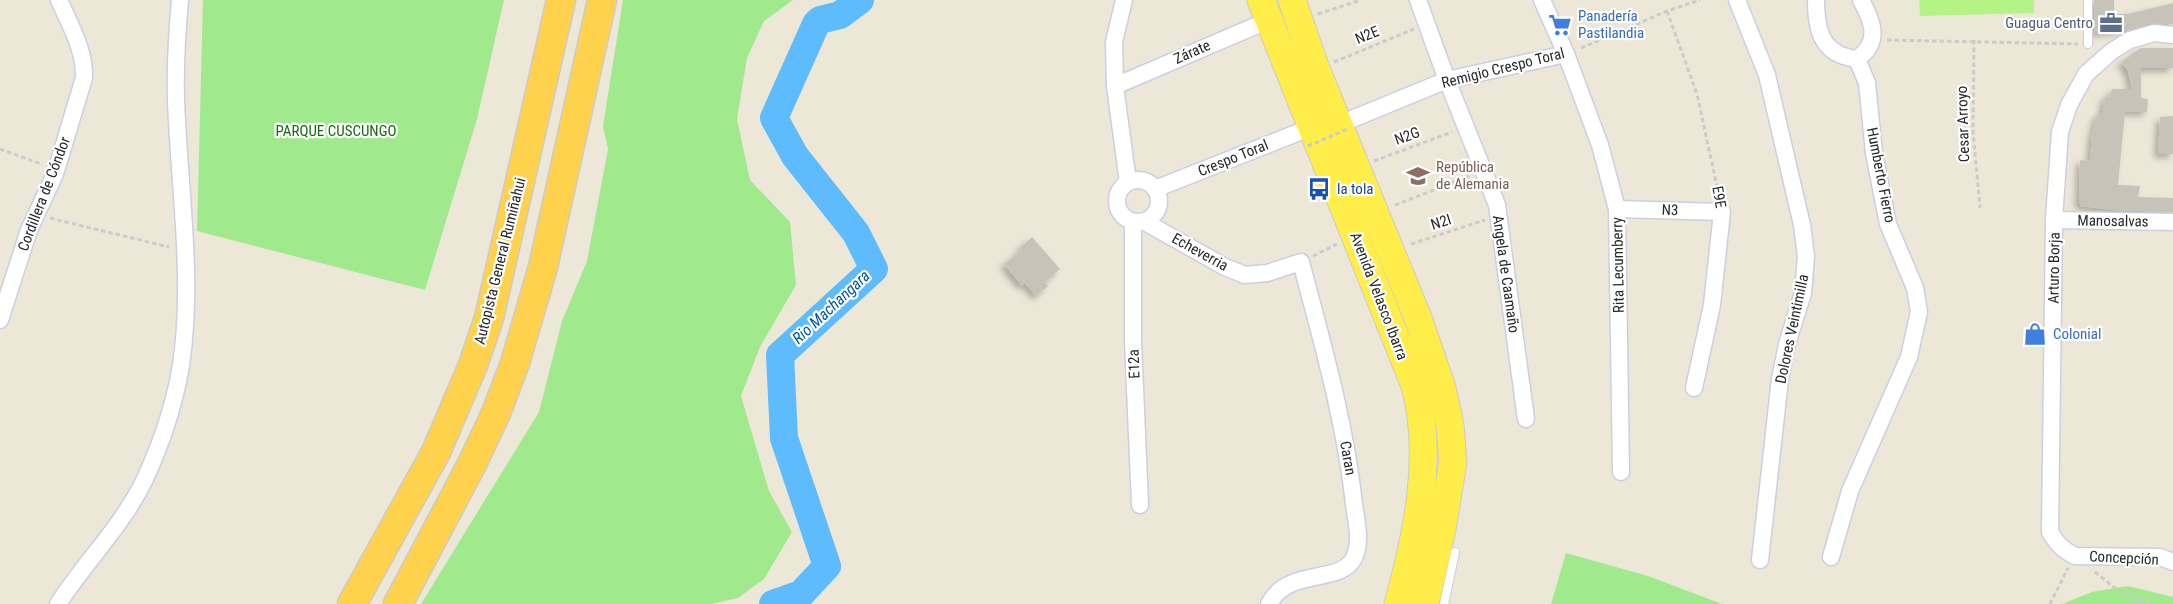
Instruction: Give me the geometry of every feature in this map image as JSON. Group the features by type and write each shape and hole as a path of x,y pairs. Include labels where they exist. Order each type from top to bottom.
{"highway":[{"name":"Autopista General Rumiñahui","path":"352,604 436,452 473,365 491,308 561,0"},
{"path":"398,604 472,464 515,363 543,267 602,0"}],"main road":[{"name":"Avenida Velasco Ibarra","path":"1265,10 1310,136 1356,234 1415,386 1421,408 1423,461 1418,520 1398,604"},
{"name":"Avenida Velasco Ibarra","path":"1295,10 1316,69 1345,126 1357,167 1418,318 1442,388 1450,425 1453,462 1442,529 1425,604"}],"street":[{"name":"Cordillera de Cóndor","path":"0,320 36,215 56,170 84,78 82,54 59,0"},
{"path":"58,604 127,509 142,484 175,393 183,352 186,287 176,98 180,0"},
{"path":"1124,0 1114,42 1115,86 1128,182 1143,180 1155,189 1159,201 1155,213 1139,222"},
{"name":"Angela de Caamaño","path":"1418,0 1465,127 1497,205 1526,419"},
{"name":"Rita Lecumberry","path":"1542,0 1566,54 1600,145 1617,208 1621,472"},
{"name":"Dolores Veintimilla","path":"1737,0 1767,75 1802,225 1806,256 1803,293 1787,344 1780,379 1760,560"},
{"path":"1816,0 1819,32 1827,44 1836,54 1857,58 1867,52 1872,40 1872,21 1861,0"},
{"name":"Zárate","path":"1115,86 1265,10"},
{"name":"Arturo Borja","path":"2075,556 2056,544 2050,532 2054,220 2060,132 2069,105 2086,74 2112,51 2130,40 2154,33 2173,35"},
{"name":"Remigio Crespo Toral","path":"1345,126 1447,80 1566,54"},
{"name":"Humberto Fierro","path":"1831,557 1850,491 1909,357 1919,312 1915,288 1888,224 1874,153 1867,84 1857,58"},
{"name":"Crespo Toral","path":"1155,189 1310,136"},
{"name":"Echeverria","path":"1128,182 1118,193 1117,208 1120,214 1226,267 1245,275 1267,273 1301,262"},
{"name":"N3","path":"1617,208 1722,212"},
{"name":"E9E","path":"1694,388 1712,305 1722,212"},
{"name":"Manosalvas","path":"2054,220 2173,222"},
{"name":"E12a","path":"1139,222 1133,341 1140,505"},
{"name":"Caran","path":"1269,604 1275,593 1292,582 1340,570 1353,560 1359,543 1351,474 1337,401 1301,262"},
{"name":"Concepción","path":"2075,556 2160,557 2173,562"}],"lane":[{"path":"2088,0 2088,44"},
{"path":"1444,604 1455,552"}],"path":[{"path":"1295,10 1361,0"},
{"name":"Remigio Crespo Toral","path":"1566,54 1666,11 1700,0"},
{"name":"E9E","path":"1666,11 1697,94 1722,212"},
{"name":"N2E","path":"1316,69 1426,24"},
{"path":"1872,40 1974,40 2088,44"},
{"name":"Cesar Arroyo","path":"1974,40 1973,131 1980,208"},
{"path":"1310,136 1345,126"},
{"name":"N2G","path":"1357,167 1465,127"},
{"path":"0,149 56,170"},
{"path":"1375,213 1483,171"},
{"path":"36,215 185,251"},
{"name":"N2I","path":"1391,251 1498,216"},
{"path":"1301,262 1356,234"},
{"path":"2050,604 2075,556 2120,592 2151,604"}],"green space":[{"name":"PARQUE CUSCUNGO","path":"203,0 504,0 477,119 425,290 197,231"},
{"path":"623,0 793,0 764,21 747,58 737,119 750,180 790,222 796,285 760,347 741,396 769,491 792,532 764,579 738,598 711,604 421,604 539,412 562,321 587,261 608,149 603,126"},
{"path":"1919,0 2034,0 2034,13 1920,16"},
{"path":"1566,553 1648,576 1722,604 1551,604"},
{"path":"2128,586 2173,597 2173,604 2062,604 2092,592"}],"building":[{"path":"2094,0 2114,0 2114,14 2128,14 2173,3 2173,24 2151,23 2131,29 2095,33"},
{"path":"2141,48 2173,48 2173,68 2141,68 2141,98 2148,99 2147,112 2125,111 2118,185 2140,186 2138,197 2173,198 2173,212 2113,210 2081,206 2079,202 2080,160 2090,161 2092,135 2097,114 2102,114 2105,96 2109,97 2112,89 2132,89 2128,71 2121,62"},
{"path":"2173,116 2173,154 2158,154 2160,117"},
{"path":"1032,237 1060,269 1045,282 1048,286 1036,296 1025,283 1022,286 1004,264 1022,250 1020,248"}],"waterway":[{"name":"Rio Machangara","path":"773,604 801,594 827,566 784,438 780,355 874,269 856,233 795,156 774,118 816,24 820,20 840,15 860,0"}],"place":[{"name":"Guagua Centro","path":"2111,23"},
{"name":"Panadería Pastilandia","path":"1560,25"},
{"name":"República de Alemania","path":"1418,176"},
{"name":"la tola","path":"1319,189"},
{"name":"Colonial","path":"2035,334"}]}
